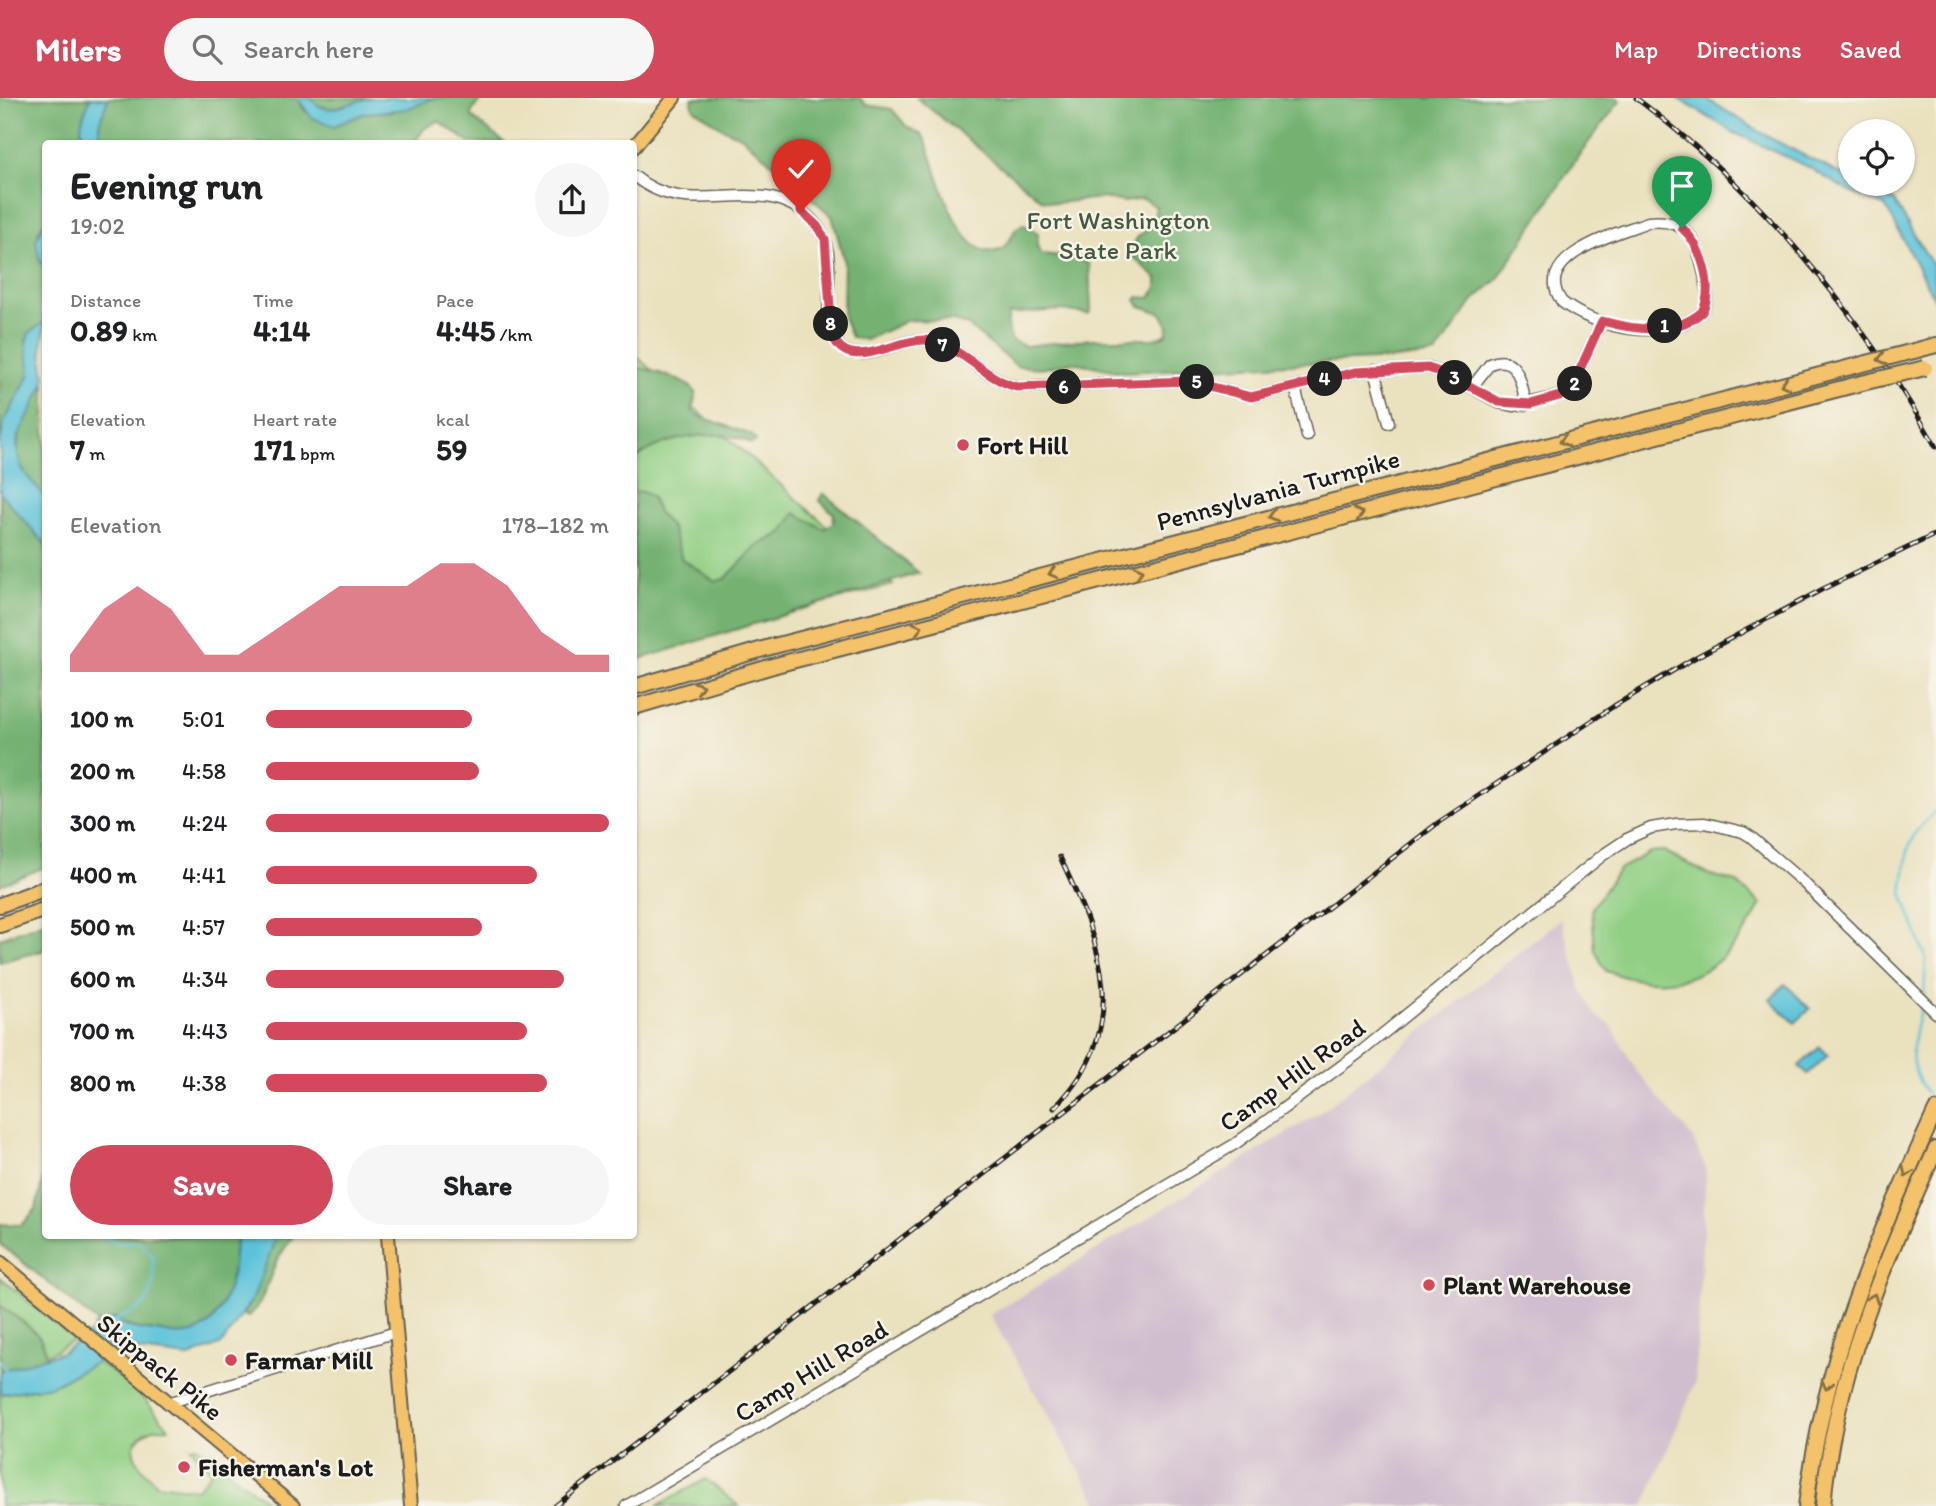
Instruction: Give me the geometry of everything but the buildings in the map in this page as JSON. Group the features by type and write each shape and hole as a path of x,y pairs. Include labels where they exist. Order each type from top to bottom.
{"highway":[{"name":"Pennsylvania Turnpike","path":"637,686 833,631 1936,345"},
{"name":"Pennsylvania Turnpike","path":"637,706 814,655 1930,367"},
{"path":"0,905 42,889"},
{"path":"0,925 42,910"},
{"path":"1806,1506 1818,1423 1843,1328 1862,1277 1936,1110"},
{"path":"1823,1506 1838,1408 1857,1340 1936,1149"}],"main road":[{"path":"637,143 674,98"},
{"path":"388,1239 411,1506"},
{"name":"Skippack Pike","path":"0,1262 293,1506"}],"street":[{"path":"637,178 651,189 669,197 763,196 784,201 801,211 817,226 825,239 832,334 837,343 850,353 866,354 916,340 928,340 954,351 995,379 1030,388 1190,381 1251,397 1375,370 1437,370 1499,402 1526,405 1563,395 1572,387 1602,321"},
{"path":"1648,222 1675,224 1694,238 1708,293 1702,312 1688,321 1647,331 1602,321 1569,308 1557,295 1556,275 1565,259 1608,236 1648,222"},
{"path":"1472,387 1490,364 1497,361 1509,363 1521,379 1526,405"},
{"path":"1375,370 1389,423"},
{"path":"1295,387 1307,436"},
{"name":"Camp Hill Road","path":"626,1506 1235,1144 1363,1050 1603,855 1651,828 1705,823 1743,832 1787,867 1933,1010"},
{"path":"168,1403 397,1332"}],"shaded area":[{"path":"1561,919 1581,989 1595,1015 1611,1025 1637,1072 1692,1137 1706,1169 1695,1383 1644,1506 1100,1506 990,1315 1321,1112"}],"green space":[{"path":"0,98 90,98 81,126 84,140 42,140 42,226 38,232 42,263 42,324 29,333 30,374 4,422 0,444"},
{"path":"108,98 297,98 305,111 334,126 365,113 395,111 434,98 483,98 472,111 472,117 501,140 466,140 438,121 425,128 416,140 101,140 99,124"},
{"path":"310,98 369,98 354,105 330,109 316,104"},
{"name":"Fort Washington State Park","path":"692,98 860,98 866,105 892,109 907,127 925,139 951,211 961,230 973,244 987,251 1003,249 1016,229 1023,224 1038,233 1037,246 1041,254 1071,257 1089,264 1091,311 1088,314 1062,310 1009,314 1007,326 1012,341 1025,346 1090,339 1153,339 1166,335 1168,326 1161,313 1140,306 1136,300 1138,297 1150,298 1157,287 1157,279 1129,253 1137,238 1153,225 1156,207 1143,199 1125,202 1102,198 1056,203 1042,200 917,98 1618,98 1620,101 1579,155 1497,280 1473,301 1436,354 1395,359 1122,372 1073,362 1044,368 1017,366 967,325 953,321 908,320 866,340 851,337 843,317 844,260 832,216 742,137 722,128 693,108"},
{"path":"637,357 893,585 753,621 637,659"},
{"path":"637,368 686,384 696,393 692,410 696,415 752,435 756,441 751,444 725,435 690,437 656,446 637,459"},
{"path":"42,388 42,494 21,467 18,456 23,423"},
{"path":"637,492 651,496 658,512 672,529 682,559 715,581 725,579 757,546 783,532 795,513 824,529 833,523 834,514 819,500 823,493 919,573 637,660"},
{"path":"0,493 42,540 42,868 0,885"},
{"path":"1664,851 1707,874 1736,882 1761,904 1748,928 1733,947 1717,962 1699,973 1679,980 1657,981 1633,979 1606,971 1595,951 1592,908 1619,869 1650,852"},
{"path":"42,923 42,951 0,962 0,938"},
{"path":"42,1182 42,1239 237,1239 227,1292 216,1315 209,1324 189,1334 131,1327 116,1318 101,1325 0,1244 0,1224 22,1225 36,1209"},
{"path":"275,1239 291,1239 277,1260 260,1303 248,1317 243,1315 254,1296"},
{"path":"0,1277 74,1340 0,1381"},
{"path":"0,1305 37,1334 42,1341 46,1359 0,1371"},
{"path":"97,1362 133,1386 169,1428 155,1428 142,1435 134,1448 134,1455 143,1470 157,1484 197,1489 211,1472 191,1447 197,1446 272,1506 0,1506 0,1394 51,1386"},
{"path":"706,1479 739,1506 657,1506"}],"water":[{"path":"90,98 108,98 99,124 101,140 84,140 82,120"},
{"path":"297,98 310,98 317,105 332,109 372,98 434,98 407,109 365,113 334,126 312,118"},
{"path":"1677,98 1705,98 1772,139 1838,173 1838,185 1808,167 1733,132"},
{"path":"1860,196 1884,196 1894,201 1933,266 1936,302 1886,207"},
{"path":"42,228 42,263 40,262 36,241"},
{"path":"42,324 42,389 18,436 17,450 22,470 42,493 42,541 0,493 0,444 4,422 30,374 26,342 29,333"},
{"path":"1785,984 1810,1009 1795,1023 1770,1000"},
{"path":"1820,1047 1828,1055 1808,1074 1799,1066"},
{"path":"237,1239 275,1239 254,1296 222,1344 189,1357 122,1349 51,1386 0,1394 0,1371 63,1352 93,1331 95,1325 116,1318 123,1325 136,1329 176,1334 189,1334 200,1330 209,1324 222,1305 231,1278"}],"waterway":[{"path":"1924,998 1926,958 1902,893 1908,849 1915,833 1936,810"},
{"path":"1922,1004 1913,1039 1912,1060 1927,1093"},
{"path":"108,1239 117,1243 139,1241 153,1256 152,1287 147,1301 116,1321"},
{"path":"0,1361 8,1373"}],"railway":[{"path":"1636,98 1724,173 1804,257 1874,349 1936,447"},
{"path":"555,1506 1439,822 1614,706 1696,657 1823,589 1936,534"},
{"path":"1054,1108 1079,1078 1095,1048 1102,1017 1103,986 1098,954 1088,923 1060,857"}],"place":[{"name":"Fort Hill","path":"963,445"},
{"name":"Plant Warehouse","path":"1429,1285"},
{"name":"Farmar Mill","path":"231,1360"},
{"name":"Fisherman's Lot","path":"184,1467"}],"route":[{"path":"801,211 814,222 825,239 829,258 832,334 841,348 850,353 866,354 916,340 928,340 954,351 995,379 1017,387 1190,381 1240,397 1259,397 1356,372 1428,368 1451,376 1499,402 1515,405 1531,404 1563,395 1572,387 1602,321 1647,331 1688,321 1702,312 1708,293 1698,246 1694,238 1682,228"}]}
